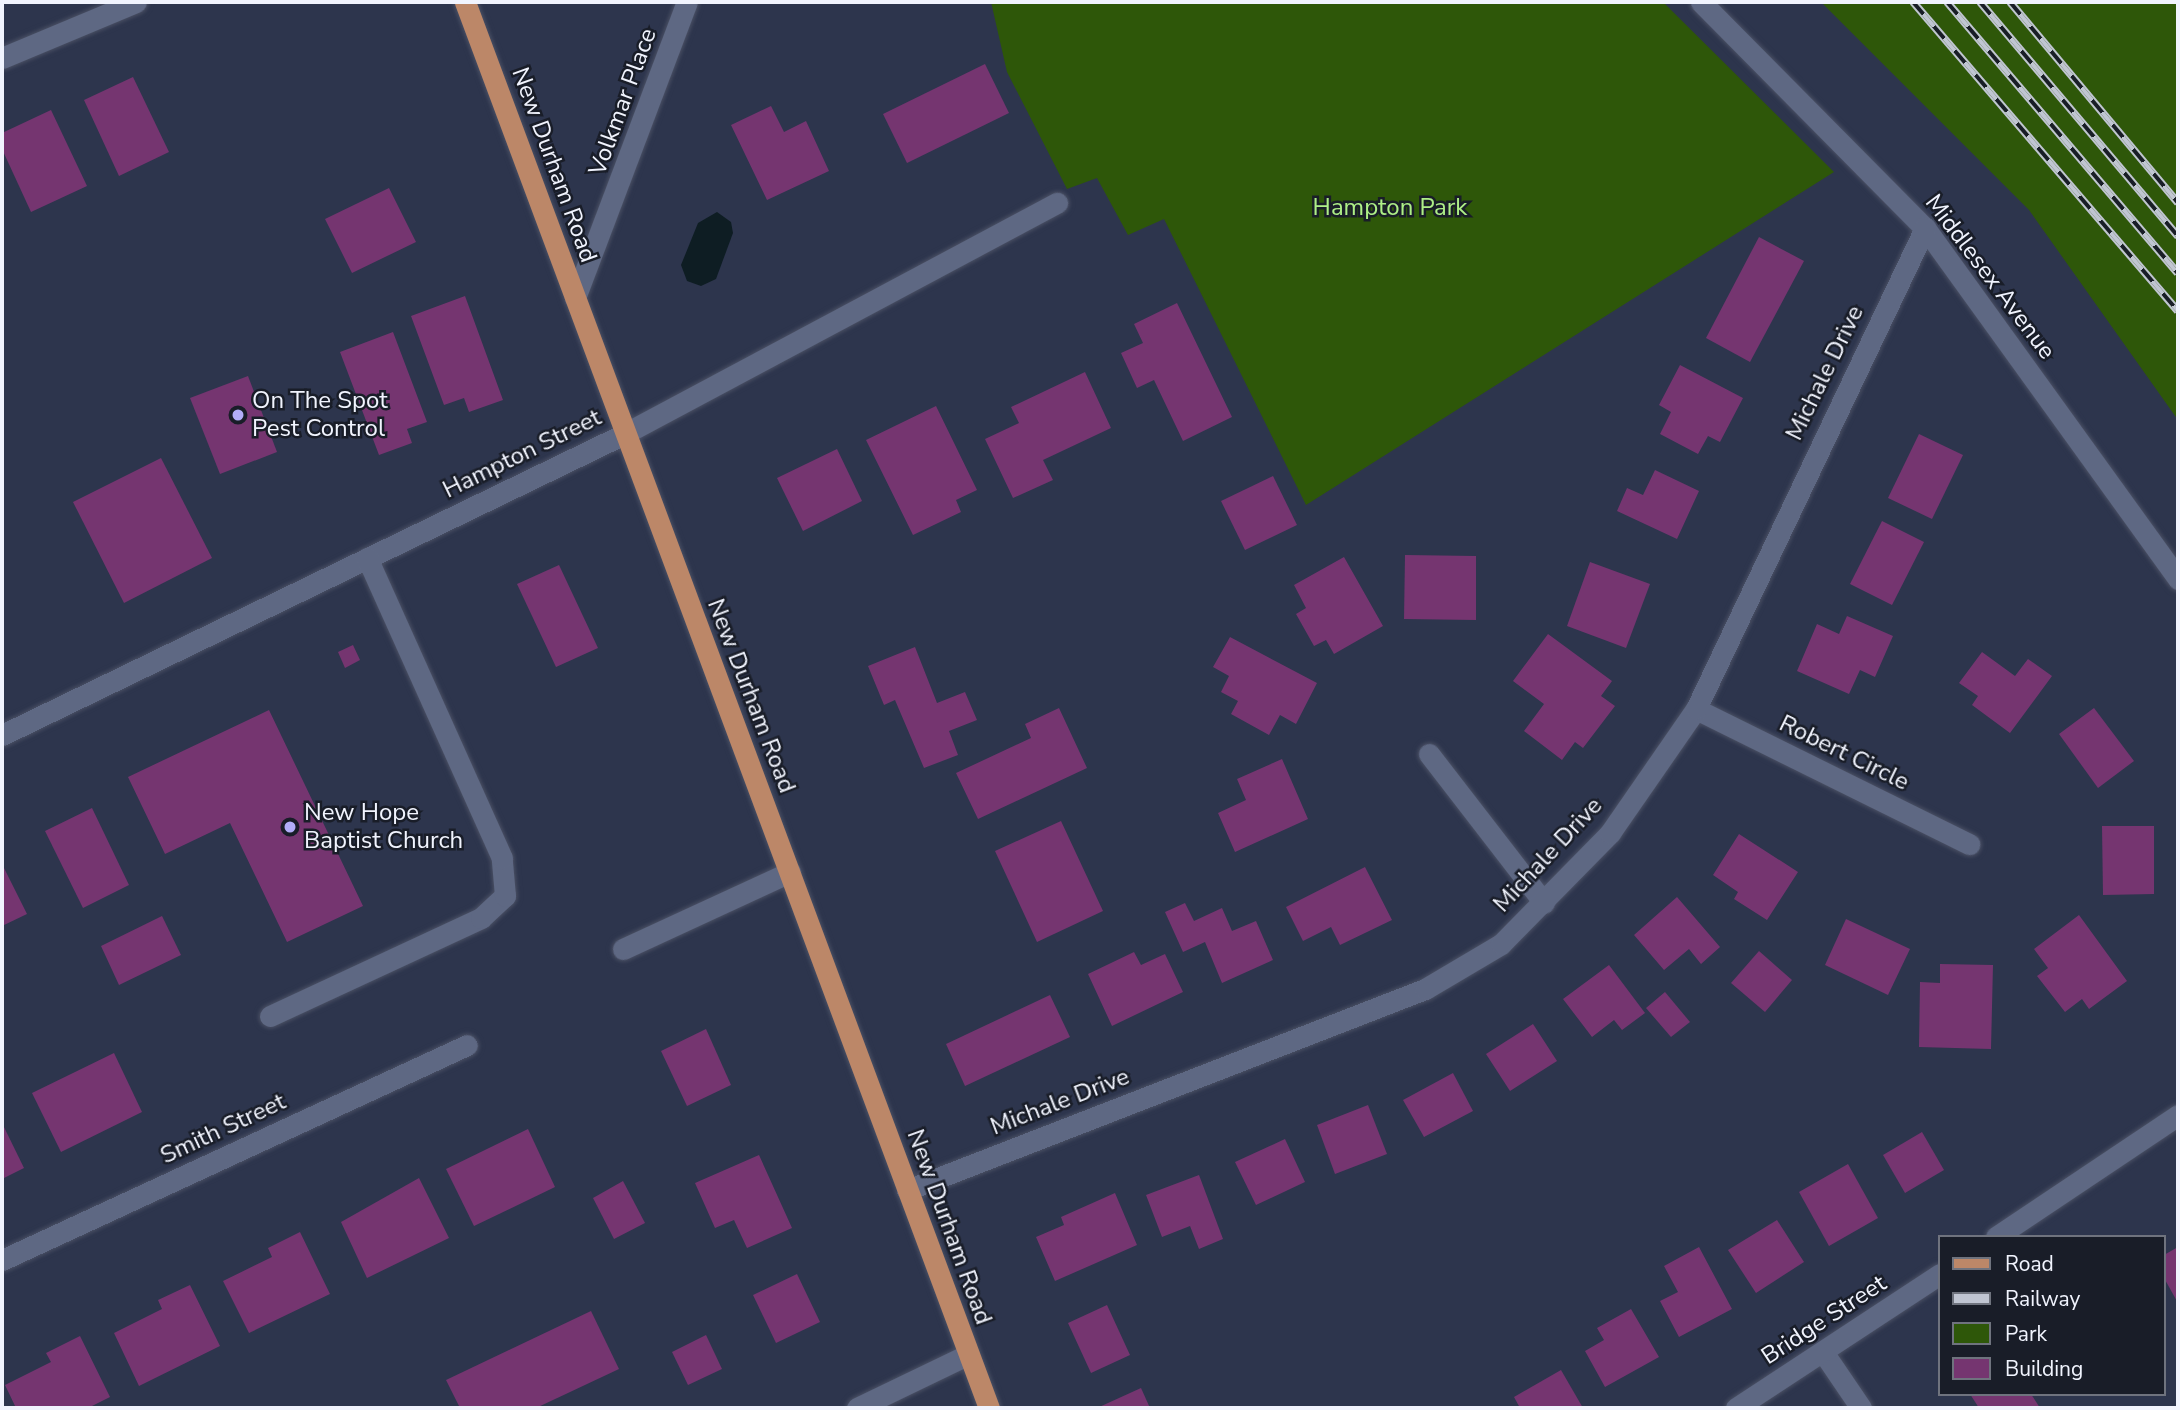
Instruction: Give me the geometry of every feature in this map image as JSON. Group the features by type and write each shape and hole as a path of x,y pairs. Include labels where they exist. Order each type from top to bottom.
{"main road":[{"name":"New Durham Road","path":"465,2 989,1408"}],"street":[{"path":"2,58 136,2"},
{"name":"Volkmar Place","path":"575,298 687,2"},
{"name":"Middlesex Avenue","path":"1701,2 1925,228 2178,579"},
{"name":"Hampton Street","path":"2,735 624,433 1057,203"},
{"name":"Michale Drive","path":"907,1189 1425,989 1501,944 1544,903 1609,833 1696,709 1925,228"},
{"path":"270,1016 481,918 505,896 502,858 367,558"},
{"name":"Robert Circle","path":"1696,709 1969,844"},
{"path":"1429,754 1544,903"},
{"path":"622,949 790,872"},
{"name":"Smith Street","path":"2,1260 467,1045"},
{"path":"1999,1235 2178,1115"},
{"name":"Bridge Street","path":"1736,1408 1938,1275"},
{"path":"1823,1352 1861,1408"},
{"path":"857,1408 969,1354"}],"green space":[{"name":"Hampton Park","path":"991,2 1663,2 1834,172 1306,505 1164,219 1128,235 1097,178 1067,189 1007,72"},
{"path":"1821,2 2178,2 2178,420 2029,210"}],"shaded area":[{"path":"717,212 731,222 733,233 716,279 701,286 687,281 681,265 698,223"}],"building":[{"path":"985,64 1009,113 907,163 883,114"},
{"path":"133,77 169,152 119,176 84,100"},
{"path":"771,106 784,132 806,121 829,171 767,200 731,125"},
{"path":"51,110 87,186 31,212 2,149 2,133"},
{"path":"389,188 416,242 352,273 325,219"},
{"path":"1759,237 1804,261 1750,362 1706,338"},
{"path":"465,296 503,400 469,412 464,398 444,405 411,316"},
{"path":"1177,303 1232,417 1183,441 1154,380 1137,388 1121,353 1143,343 1134,324"},
{"path":"393,332 427,422 407,429 412,443 379,455 340,352"},
{"path":"1680,365 1743,398 1720,442 1708,436 1698,454 1660,434 1671,412 1659,405"},
{"path":"1085,372 1111,428 1043,460 1053,480 1013,498 985,439 1019,423 1011,407"},
{"path":"248,376 277,452 220,474 190,398"},
{"path":"936,406 977,490 956,500 961,512 913,535 866,440"},
{"path":"1919,434 1963,455 1932,519 1888,498"},
{"path":"837,449 862,501 803,531 777,478"},
{"path":"161,458 212,558 124,603 73,502"},
{"path":"1655,470 1699,491 1677,539 1617,511 1627,488 1643,495"},
{"path":"1273,476 1297,525 1245,550 1221,501"},
{"path":"1882,521 1924,542 1892,605 1850,584"},
{"path":"1405,555 1476,556 1476,620 1404,619"},
{"path":"1344,557 1383,626 1334,654 1326,640 1314,646 1296,614 1306,608 1294,585"},
{"path":"1590,562 1650,584 1626,648 1567,626"},
{"path":"559,565 598,648 556,667 517,584"},
{"path":"1847,616 1893,636 1875,677 1860,670 1849,694 1797,671 1817,624 1839,634"},
{"path":"1548,634 1612,681 1601,696 1615,706 1583,748 1575,742 1562,760 1524,731 1544,704 1513,681"},
{"path":"1230,637 1317,683 1296,724 1280,715 1269,735 1231,714 1238,701 1221,692 1229,676 1213,667"},
{"path":"353,645 360,660 345,668 338,652"},
{"path":"915,647 937,703 965,692 977,720 949,731 958,755 924,768 895,700 884,705 868,666"},
{"path":"1982,652 2015,676 2028,659 2052,676 2010,733 1972,705 1978,696 1959,683"},
{"path":"1059,708 1087,768 978,819 956,773 1031,738 1025,724"},
{"path":"2094,708 2134,761 2098,788 2059,734"},
{"path":"269,710 363,906 287,942 230,823 165,854 128,777"},
{"path":"1282,759 1308,819 1235,852 1218,813 1246,800 1237,779"},
{"path":"92,808 129,885 83,908 45,831"},
{"path":"1061,821 1103,911 1037,942 995,851"},
{"path":"2102,826 2154,826 2154,894 2103,895"},
{"path":"1739,834 1798,872 1767,920 1734,899 1738,892 1713,875"},
{"path":"2,864 27,914 2,926"},
{"path":"1365,867 1392,920 1340,945 1331,927 1303,941 1286,907"},
{"path":"1677,897 1720,947 1701,964 1689,949 1664,970 1634,935"},
{"path":"1185,903 1194,921 1222,908 1232,931 1256,921 1273,960 1222,983 1205,942 1183,952 1165,912"},
{"path":"2079,915 2127,981 2089,1009 2082,999 2065,1012 2037,976 2048,968 2034,949"},
{"path":"162,916 181,955 119,985 101,946"},
{"path":"1846,919 1910,949 1888,995 1825,965"},
{"path":"1759,951 1792,980 1765,1012 1731,983"},
{"path":"1134,952 1141,965 1165,954 1183,992 1112,1026 1088,974"},
{"path":"1940,964 1993,965 1991,1049 1919,1047 1920,982 1940,983"},
{"path":"1609,965 1645,1013 1622,1030 1614,1020 1592,1037 1563,999"},
{"path":"1665,992 1690,1022 1671,1037 1646,1008"},
{"path":"1050,995 1070,1037 965,1086 946,1044"},
{"path":"1533,1024 1557,1061 1510,1091 1486,1054"},
{"path":"706,1029 731,1085 687,1106 661,1051"},
{"path":"114,1053 142,1112 61,1152 32,1093"},
{"path":"1453,1073 1473,1111 1424,1137 1403,1100"},
{"path":"1368,1105 1387,1154 1335,1174 1317,1125"},
{"path":"2,1123 24,1168 2,1179"},
{"path":"528,1129 555,1187 474,1226 446,1169"},
{"path":"1922,1132 1944,1170 1905,1193 1883,1155"},
{"path":"1285,1139 1305,1182 1256,1205 1235,1162"},
{"path":"759,1155 792,1228 747,1248 734,1220 715,1228 695,1183"},
{"path":"1848,1164 1878,1218 1829,1246 1799,1192"},
{"path":"1199,1175 1223,1239 1199,1249 1190,1226 1162,1237 1146,1195"},
{"path":"419,1178 449,1238 367,1278 341,1222"},
{"path":"623,1181 645,1223 614,1239 593,1198"},
{"path":"1115,1193 1137,1245 1055,1281 1036,1237 1064,1225 1061,1217"},
{"path":"1777,1220 1804,1262 1756,1293 1728,1250"},
{"path":"300,1232 330,1294 249,1333 223,1281 272,1257 268,1248"},
{"path":"1699,1247 1732,1309 1679,1337 1660,1301 1678,1292 1664,1266"},
{"path":"2178,1247 2178,1303 2166,1282 2166,1254"},
{"path":"797,1274 820,1322 776,1343 753,1295"},
{"path":"190,1285 220,1346 139,1386 114,1333 162,1309 158,1300"},
{"path":"1107,1305 1130,1355 1091,1373 1068,1323"},
{"path":"1631,1309 1659,1357 1605,1387 1585,1351 1604,1340 1597,1328"},
{"path":"591,1311 619,1369 536,1408 460,1408 446,1380"},
{"path":"706,1335 722,1369 688,1385 672,1352"},
{"path":"80,1336 110,1397 88,1408 16,1408 5,1385 51,1362 46,1353"},
{"path":"1561,1370 1583,1408 1520,1408 1514,1397"},
{"path":"1141,1388 1150,1408 1097,1408"},
{"path":"1971,1396 2032,1396 2040,1408 1979,1408"}],"railway":[{"path":"1913,2 2178,311"},
{"path":"1947,2 2178,273"},
{"path":"1980,2 2178,236"},
{"path":"2010,2 2178,203"}],"place":[{"name":"On The Spot Pest Control","path":"238,415"},
{"name":"New Hope Baptist Church","path":"290,827"}]}
